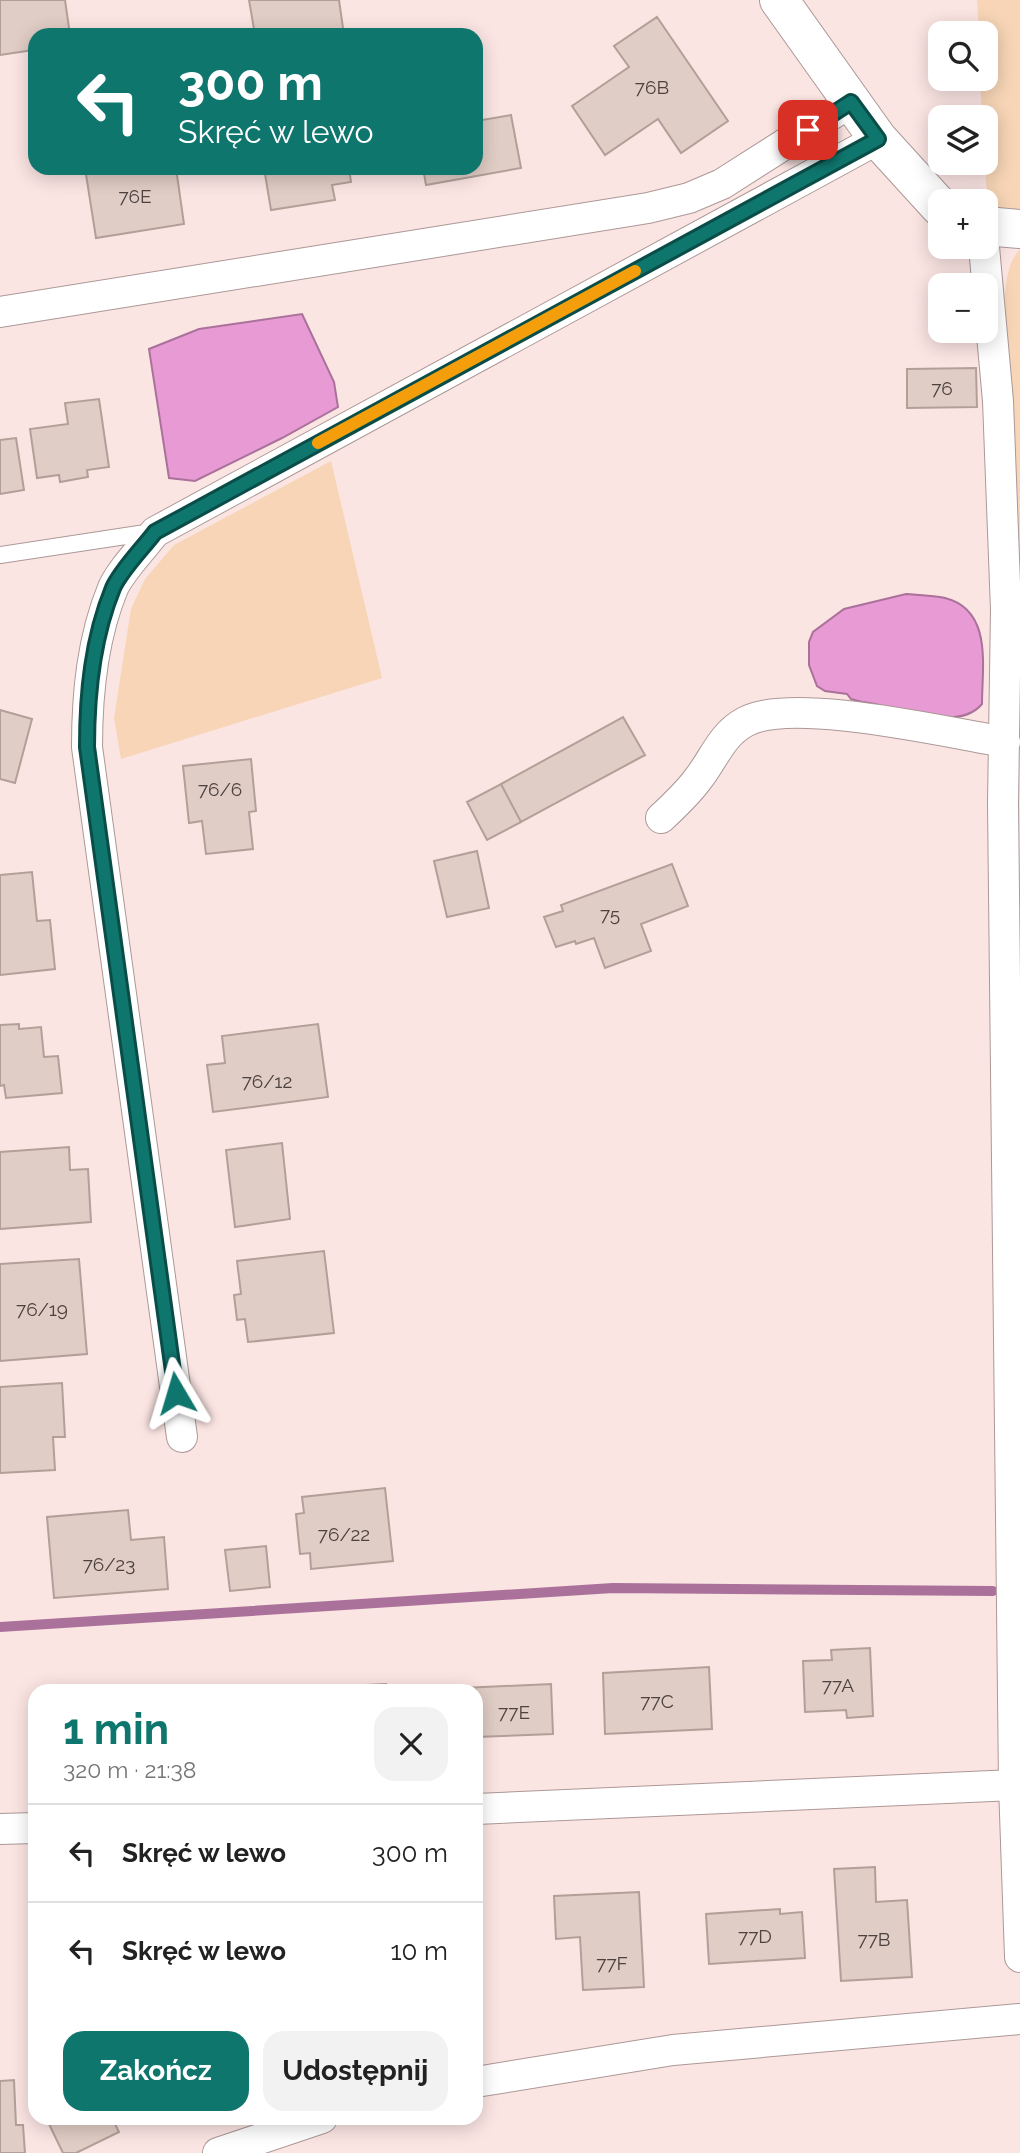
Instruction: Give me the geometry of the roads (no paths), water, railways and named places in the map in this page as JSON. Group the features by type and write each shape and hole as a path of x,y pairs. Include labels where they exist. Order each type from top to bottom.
{"street":[{"path":"779,0 878,139 928,194"},
{"path":"0,313 674,202 722,184 851,102"},
{"path":"182,1437 87,747 87,700 96,644 114,586 155,532 878,139"},
{"path":"998,227 1020,229"},
{"path":"985,259 998,401 1006,610 1004,742 1014,1785 1020,1957"},
{"path":"661,818 699,778 723,739 745,722 769,714 799,713 866,718 1004,742"},
{"path":"483,1809 1014,1785"},
{"path":"0,1829 28,1828"},
{"path":"483,2081 673,2050 1020,2019"},
{"path":"218,2153 301,2125"}],"lane":[{"path":"0,555 155,532"}],"waterway":[{"path":"0,1627 613,1588 993,1591"}]}
